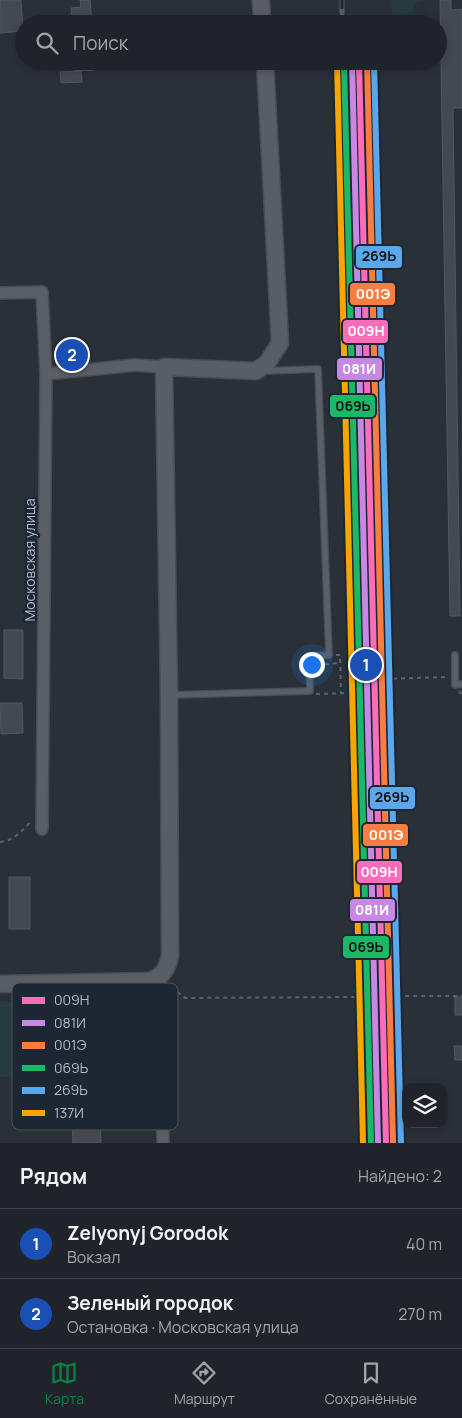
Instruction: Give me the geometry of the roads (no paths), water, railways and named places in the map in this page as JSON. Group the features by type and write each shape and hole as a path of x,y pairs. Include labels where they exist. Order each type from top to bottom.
{"street":[{"path":"261,0 262,15"},
{"path":"46,374 135,365 256,371 268,363 280,343 265,70"},
{"name":"Московская улица","path":"0,293 42,292 46,374 42,829"},
{"path":"31,983 154,979 168,966 170,956 169,696 164,367"},
{"path":"154,979 154,983"},
{"path":"161,1130 162,1143"}],"lane":[{"path":"169,696 310,691 309,656 329,655 318,369 256,371"},
{"path":"455,655 456,685 462,684"}],"railway":[{"path":"342,0 342,15"},
{"path":"343,70 369,1143"}],"place":[{"name":"Зеленый городок","path":"72,355"},
{"name":"Zelyonyj Gorodok","path":"366,665"}]}
